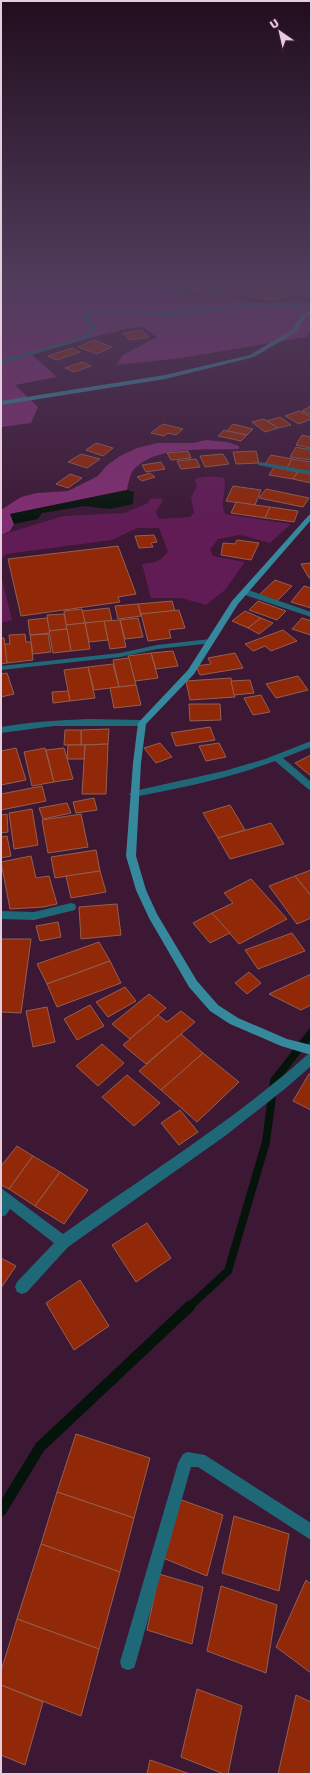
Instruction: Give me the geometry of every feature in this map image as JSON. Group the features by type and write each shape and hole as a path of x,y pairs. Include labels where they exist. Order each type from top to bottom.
{"street":[{"path":"1,403 165,377 207,367"},
{"path":"260,464 311,472"},
{"path":"22,1287 63,1242 105,1210 257,1106 281,1087 311,1053 234,1021 214,1008 193,984 141,890 131,856 134,794 142,724 191,672 210,641 245,592 311,516"},
{"path":"245,592 311,615"},
{"path":"1,668 120,655 157,647 210,641"},
{"path":"1,730 27,725 73,721 142,724"},
{"path":"134,794 197,782 278,758 311,744"},
{"path":"278,758 311,787"},
{"path":"1,915 34,916 71,907"},
{"path":"1,1211 5,1197 63,1242"},
{"path":"128,1662 185,1463 188,1459 200,1460 311,1532"}],"shaded area":[{"path":"1,367 46,367 57,377 15,385 38,407 31,423 1,427"},
{"path":"206,440 227,442 239,446 239,449 184,450 155,456 144,461 134,469 130,476 127,490 10,514 14,524 10,531 1,535 1,510 21,497 37,493 68,491 98,476 106,466 120,456 137,448 157,443 193,443"},
{"path":"210,476 224,478 225,488 223,510 225,514 291,524 270,543 240,535 218,539 210,550 213,556 245,562 225,590 206,605 181,598 151,598 142,564 157,561 168,552 159,528 137,528 112,540 6,554 1,560 1,535 63,516 125,513 148,503 150,499 161,498 162,502 156,512 159,519 190,517 194,513 191,498 197,485 195,481 197,478"},
{"path":"127,490 134,492 133,504 110,509 85,506 42,513 38,519 14,524 10,514"},
{"path":"1,575 12,620 1,623"}],"building":[{"path":"68,367 89,367 74,372 65,368"},
{"path":"311,406 311,415 302,411"},
{"path":"299,411 311,417 311,419 299,424 285,416"},
{"path":"280,417 291,425 278,428 267,421"},
{"path":"264,419 278,428 265,432 252,422"},
{"path":"163,424 183,429 176,435 168,433 164,436 151,433"},
{"path":"233,424 253,429 247,435 227,431"},
{"path":"224,430 247,435 241,441 218,436"},
{"path":"302,435 311,437 311,448 296,445"},
{"path":"96,443 113,448 103,456 86,450"},
{"path":"296,447 311,450 311,460 290,457"},
{"path":"188,451 191,458 171,460 167,453"},
{"path":"256,451 259,463 236,464 233,452"},
{"path":"81,454 100,459 87,468 68,462"},
{"path":"223,454 229,464 205,467 200,456"},
{"path":"271,455 292,459 287,468 265,464"},
{"path":"196,459 200,467 181,469 177,461"},
{"path":"292,459 311,462 311,472 287,468"},
{"path":"161,462 165,469 146,472 142,465"},
{"path":"274,467 298,472 293,479 269,475"},
{"path":"298,472 311,474 311,483 293,479"},
{"path":"150,473 155,477 142,481 137,477"},
{"path":"70,474 82,478 68,488 56,484"},
{"path":"233,486 261,490 255,505 226,501"},
{"path":"266,489 309,498 303,507 259,498"},
{"path":"236,502 270,507 265,518 231,513"},
{"path":"270,507 298,511 294,522 265,518"},
{"path":"154,535 157,542 151,543 153,547 139,548 135,536"},
{"path":"237,540 259,543 251,560 221,555 223,543 235,544"},
{"path":"118,546 136,594 118,597 120,602 21,616 8,559"},
{"path":"311,563 311,578 309,578 301,564"},
{"path":"275,580 292,586 277,601 259,595"},
{"path":"304,586 311,588 311,608 291,602"},
{"path":"172,601 175,611 141,614 138,604"},
{"path":"258,601 286,611 277,620 249,610"},
{"path":"138,604 141,616 118,619 115,606"},
{"path":"109,608 112,621 85,623 82,611"},
{"path":"82,609 85,623 66,625 64,611"},
{"path":"179,610 185,628 169,630 171,638 148,641 141,614"},
{"path":"245,611 261,618 248,628 232,621"},
{"path":"64,614 67,629 49,631 47,615"},
{"path":"47,618 50,633 30,635 28,620"},
{"path":"138,618 143,637 125,639 120,620"},
{"path":"261,618 273,623 259,634 248,628"},
{"path":"302,618 311,621 311,635 292,629"},
{"path":"120,620 126,647 110,649 104,621"},
{"path":"104,621 108,640 89,642 85,623"},
{"path":"85,623 90,649 71,651 66,625"},
{"path":"67,629 71,651 53,653 49,631"},
{"path":"283,630 297,641 271,651 265,646 253,651 245,644"},
{"path":"25,634 26,642 31,642 33,660 7,663 4,644 10,644 9,635"},
{"path":"48,634 51,652 33,654 30,635"},
{"path":"1,638 4,638 7,663 1,664"},
{"path":"173,651 178,666 156,669 151,653"},
{"path":"151,653 158,678 135,681 128,656"},
{"path":"235,653 243,668 200,675 196,666 211,664 208,658"},
{"path":"129,658 136,685 119,687 113,660"},
{"path":"113,664 119,687 94,690 88,667"},
{"path":"88,667 95,698 70,701 64,670"},
{"path":"7,673 14,694 1,697 1,674"},
{"path":"298,676 308,690 276,698 266,684"},
{"path":"231,678 235,697 190,700 186,681"},
{"path":"250,680 254,693 234,695 231,681"},
{"path":"136,685 141,705 114,708 110,688"},
{"path":"68,691 70,701 53,703 52,692"},
{"path":"261,695 270,712 253,715 244,698"},
{"path":"189,704 220,704 221,720 190,721"},
{"path":"210,727 215,740 176,746 171,733"},
{"path":"109,729 108,744 81,745 81,730"},
{"path":"65,730 81,730 81,745 64,745"},
{"path":"160,743 172,757 156,763 144,748"},
{"path":"219,743 226,757 206,761 199,746"},
{"path":"108,744 106,794 82,794 85,745"},
{"path":"68,745 85,745 84,759 67,759"},
{"path":"16,748 26,780 1,785 1,751"},
{"path":"45,748 54,782 32,786 24,752"},
{"path":"64,748 73,779 54,782 46,750"},
{"path":"311,755 311,776 295,763"},
{"path":"42,786 46,801 1,810 1,794"},
{"path":"94,798 97,810 76,813 73,802"},
{"path":"67,803 71,813 43,819 39,808"},
{"path":"230,805 245,830 218,838 203,813"},
{"path":"32,809 38,845 14,849 9,813"},
{"path":"7,814 8,832 1,833 1,815"},
{"path":"81,814 88,847 48,853 42,820"},
{"path":"271,823 284,844 230,859 218,838"},
{"path":"7,836 11,856 1,858 1,837"},
{"path":"96,850 100,871 55,878 51,857"},
{"path":"31,856 36,878 49,876 57,904 43,907 10,909 1,862"},
{"path":"311,870 311,896 295,876"},
{"path":"100,871 106,892 71,898 66,876"},
{"path":"295,876 311,896 311,918 297,924 269,886"},
{"path":"251,879 287,919 239,944 212,913 233,903 224,893"},
{"path":"117,904 121,935 81,939 79,907"},
{"path":"212,913 230,933 210,943 193,923"},
{"path":"58,922 61,937 40,941 36,926"},
{"path":"292,933 305,951 258,969 245,950"},
{"path":"1,939 31,939 21,1013 1,1012"},
{"path":"99,942 110,961 47,984 37,964"},
{"path":"110,961 121,983 57,1007 47,984"},
{"path":"249,972 261,983 247,994 235,983"},
{"path":"311,974 311,1005 301,1010 269,994"},
{"path":"125,987 136,1001 108,1017 96,1002"},
{"path":"149,994 166,1008 130,1039 112,1024"},
{"path":"90,1005 104,1026 77,1040 64,1019"},
{"path":"47,1007 55,1042 33,1047 26,1011"},
{"path":"181,1011 195,1022 146,1064 123,1045 158,1015 167,1022"},
{"path":"181,1034 203,1053 161,1090 139,1071"},
{"path":"102,1044 124,1063 98,1086 76,1066"},
{"path":"203,1053 239,1082 197,1122 161,1090"},
{"path":"309,1074 311,1074 311,1110 293,1101"},
{"path":"127,1075 160,1103 134,1126 102,1097"},
{"path":"180,1110 198,1132 179,1145 161,1123"},
{"path":"17,1146 33,1156 9,1189 1,1185 1,1166"},
{"path":"33,1156 60,1172 35,1206 9,1189"},
{"path":"60,1172 88,1190 64,1224 35,1206"},
{"path":"147,1223 171,1258 136,1282 112,1245"},
{"path":"1,1258 16,1266 1,1288"},
{"path":"80,1280 109,1326 74,1350 46,1303"},
{"path":"76,1434 150,1458 134,1518 57,1492"},
{"path":"57,1492 134,1518 120,1572 41,1544"},
{"path":"179,1499 223,1515 207,1576 163,1558"},
{"path":"234,1516 289,1534 279,1591 222,1573"},
{"path":"41,1544 120,1572 99,1649 17,1619"},
{"path":"159,1574 203,1587 192,1644 147,1630"},
{"path":"306,1580 311,1584 311,1673 276,1647"},
{"path":"221,1586 277,1605 266,1673 207,1651"},
{"path":"17,1619 99,1649 81,1716 1,1685 1,1671"},
{"path":"1,1685 43,1702 25,1765 1,1755"},
{"path":"197,1689 242,1706 228,1774 224,1774 181,1757"},
{"path":"296,1695 311,1702 311,1774 278,1774"},
{"path":"150,1760 190,1774 147,1774"}],"waterway":[{"path":"189,1307 228,1271 266,1142 274,1081 311,1033"},
{"path":"1,1511 40,1447 190,1306"}]}
